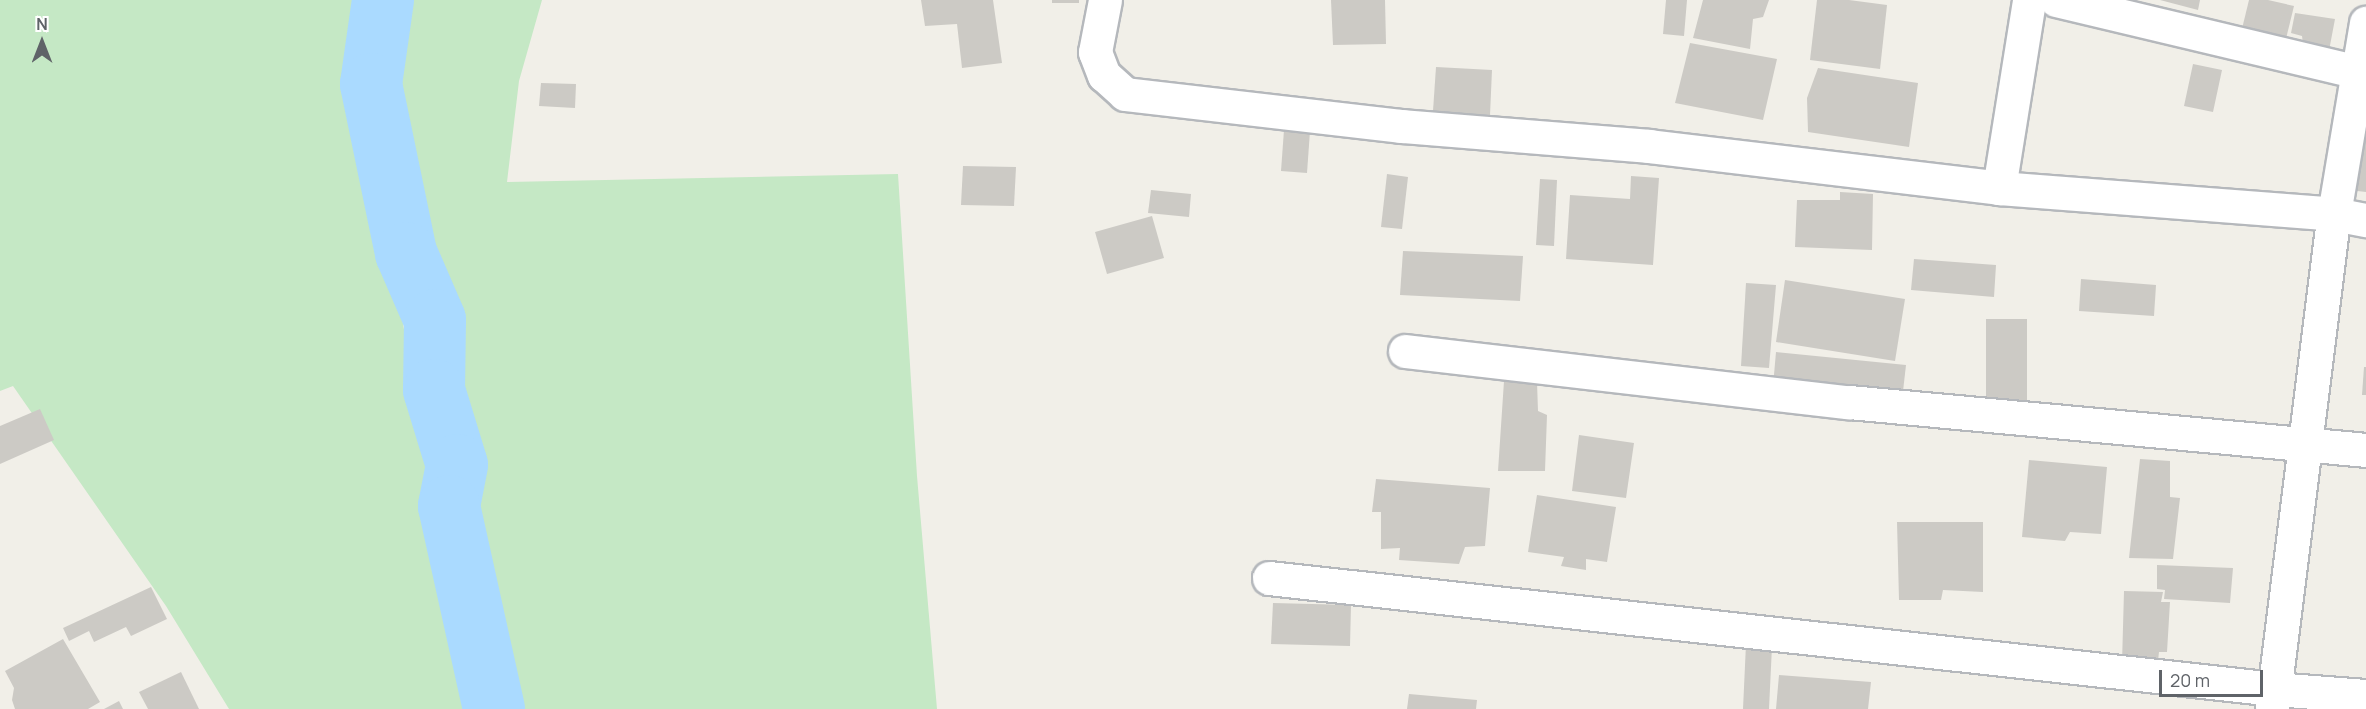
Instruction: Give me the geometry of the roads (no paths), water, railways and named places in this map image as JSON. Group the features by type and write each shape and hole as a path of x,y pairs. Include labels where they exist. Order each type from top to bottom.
{"street":[{"path":"1105,0 1095,52 1104,75 1125,93 1401,126 1649,146 1999,188 2334,214 2366,220"},
{"path":"1999,188 2029,0"},
{"path":"2056,0 2361,73"},
{"path":"2273,699 2293,559 2334,214 2361,73 2366,23"},
{"path":"1405,351 1849,402 2366,450"},
{"path":"1269,578 2273,699 2366,696"}],"waterway":[{"path":"383,0 371,84 406,253 435,320 434,390 457,465 449,506 494,709"}]}
